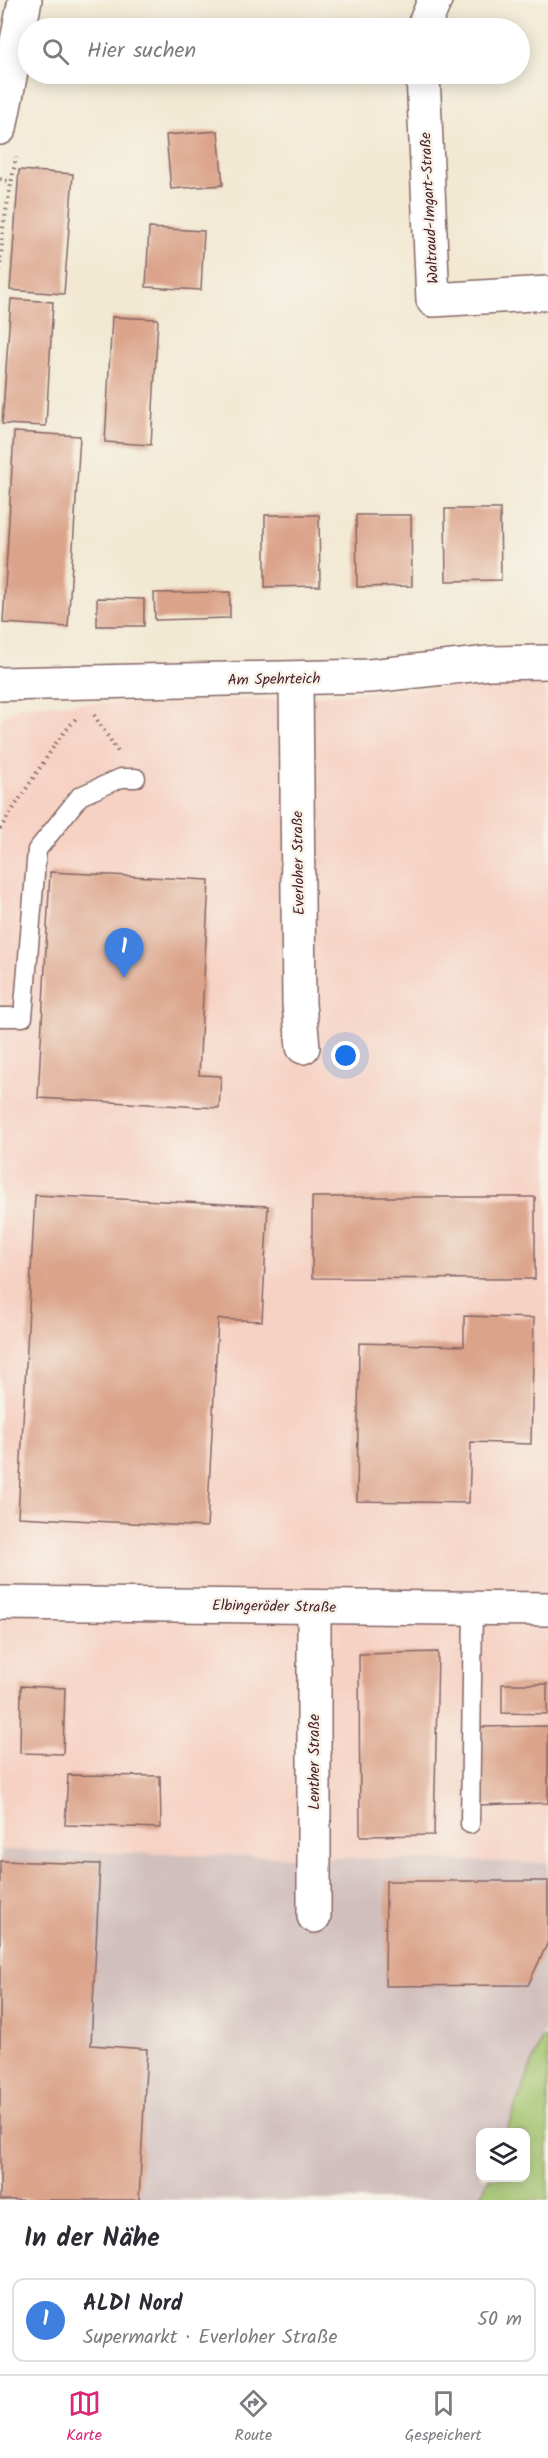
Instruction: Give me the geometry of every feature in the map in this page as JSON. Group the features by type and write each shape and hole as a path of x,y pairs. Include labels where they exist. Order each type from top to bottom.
{"street":[{"path":"21,18 25,0"},
{"path":"427,18 435,0"},
{"path":"0,128 18,36"},
{"name":"Waltraud-Imgart-Straße","path":"423,84 433,300 548,293"},
{"name":"Am Spehrteich","path":"0,684 88,693 370,676 489,663 548,662"},
{"name":"Everloher Straße","path":"296,679 299,1004 303,1047"},
{"name":"Elbingeröder Straße","path":"0,1603 548,1609"},
{"name":"Lenther Straße","path":"314,1607 314,1916"}],"lane":[{"path":"0,1017 23,1017 37,850 80,796 122,778 136,778"},
{"path":"470,1824 473,1608"}],"path":[{"path":"0,179 11,182 0,270"},
{"path":"0,829 88,693 136,778"}],"shaded area":[{"path":"545,678 548,784 548,2022 508,2128 476,2128 476,2182 487,2182 480,2200 0,2200 0,720 20,705 286,698"},
{"path":"0,1850 548,1863 548,2022 508,2128 476,2128 476,2182 487,2182 480,2200 0,2200"}],"green space":[{"path":"542,2038 548,2039 548,2200 480,2200 487,2182 530,2182 530,2128 508,2128"}],"building":[{"path":"218,131 223,185 171,189 166,135"},
{"path":"19,170 73,174 64,294 10,290"},
{"path":"149,228 204,231 201,290 146,287"},
{"path":"11,299 53,302 46,426 2,424"},
{"path":"112,317 158,319 151,445 105,442"},
{"path":"14,432 80,436 68,627 3,623"},
{"path":"445,509 500,509 501,580 446,581"},
{"path":"265,515 319,515 320,586 265,587"},
{"path":"356,515 411,515 412,586 357,587"},
{"path":"230,592 230,618 155,620 154,593"},
{"path":"97,598 144,599 144,626 97,626"},
{"path":"50,872 209,880 199,1075 221,1076 219,1108 38,1098"},
{"path":"35,1195 268,1206 262,1321 218,1319 207,1527 18,1517"},
{"path":"312,1197 535,1197 535,1279 312,1278"},
{"path":"464,1316 534,1318 531,1444 471,1442 469,1503 357,1501 359,1343 464,1346"},
{"path":"438,1652 434,1835 360,1836 359,1654"},
{"path":"502,1684 547,1684 547,1714 502,1713"},
{"path":"21,1686 65,1688 63,1754 20,1753"},
{"path":"548,1726 548,1803 477,1805 476,1727"},
{"path":"68,1775 160,1776 161,1828 65,1825"},
{"path":"0,1861 100,1864 91,2045 147,2049 139,2200 0,2200"},
{"path":"386,1881 548,1881 548,1942 528,1985 385,1986"}],"place":[{"name":"ALDI Nord","path":"124,978"}]}
